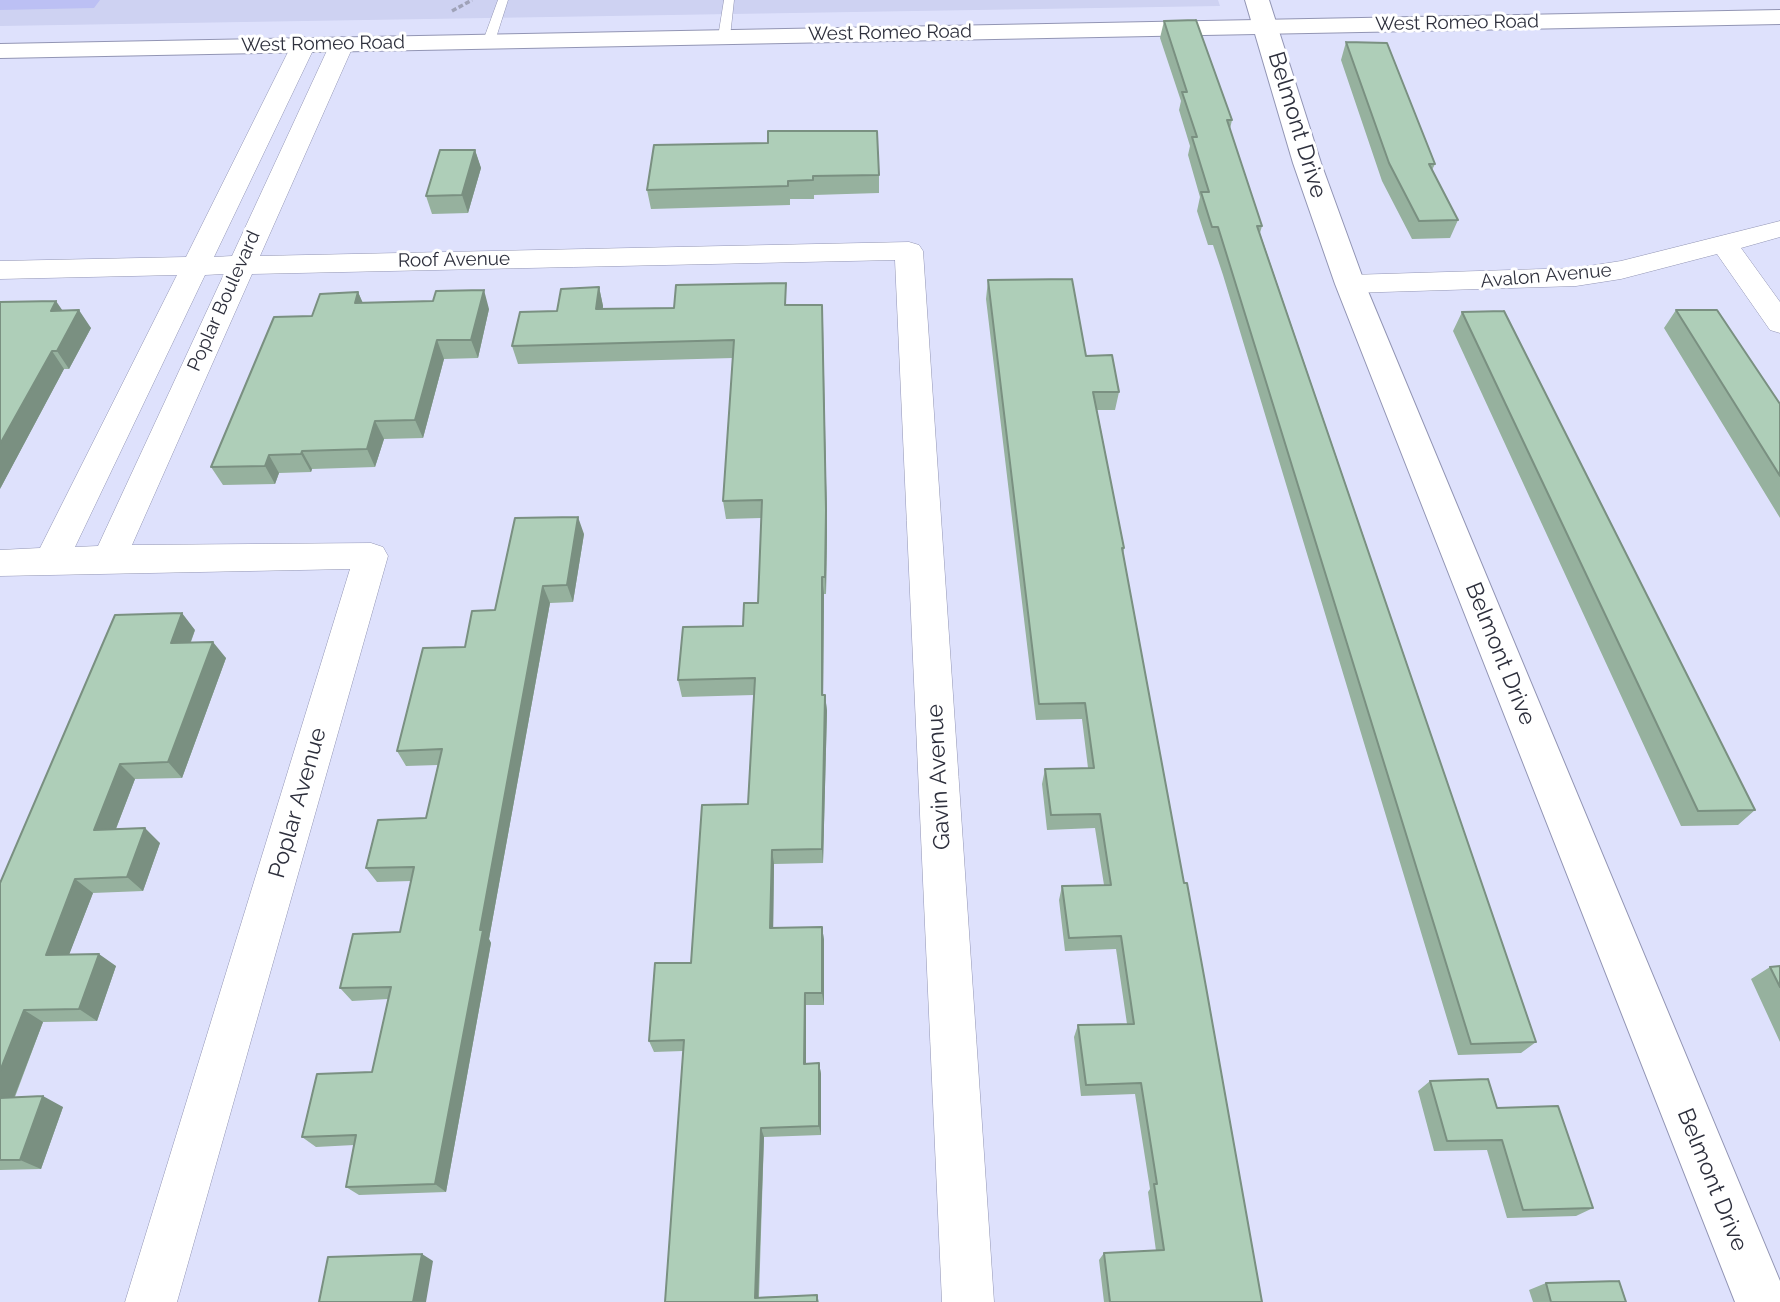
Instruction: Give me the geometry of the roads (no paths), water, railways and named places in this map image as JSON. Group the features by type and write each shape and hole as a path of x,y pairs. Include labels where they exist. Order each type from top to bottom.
{"main road":[{"name":"West Romeo Road","path":"0,51 724,37 1261,13 1780,17"},
{"name":"Belmont Drive","path":"1261,13 1307,163 1350,284 1762,1302"}],"street":[{"path":"51,561 304,44"},
{"name":"Poplar Boulevard","path":"108,559 342,44"},
{"name":"Avalon Avenue","path":"1350,284 1508,281 1576,276 1620,270 1780,229"},
{"path":"1723,243 1780,323"},
{"name":"Roof Avenue","path":"0,270 909,251"},
{"name":"Gavin Avenue","path":"909,251 968,1302"},
{"name":"Poplar Avenue","path":"108,559 371,556 151,1302"},
{"path":"0,563 108,559"}],"lane":[{"path":"489,41 503,0"},
{"path":"724,37 729,0"}]}
